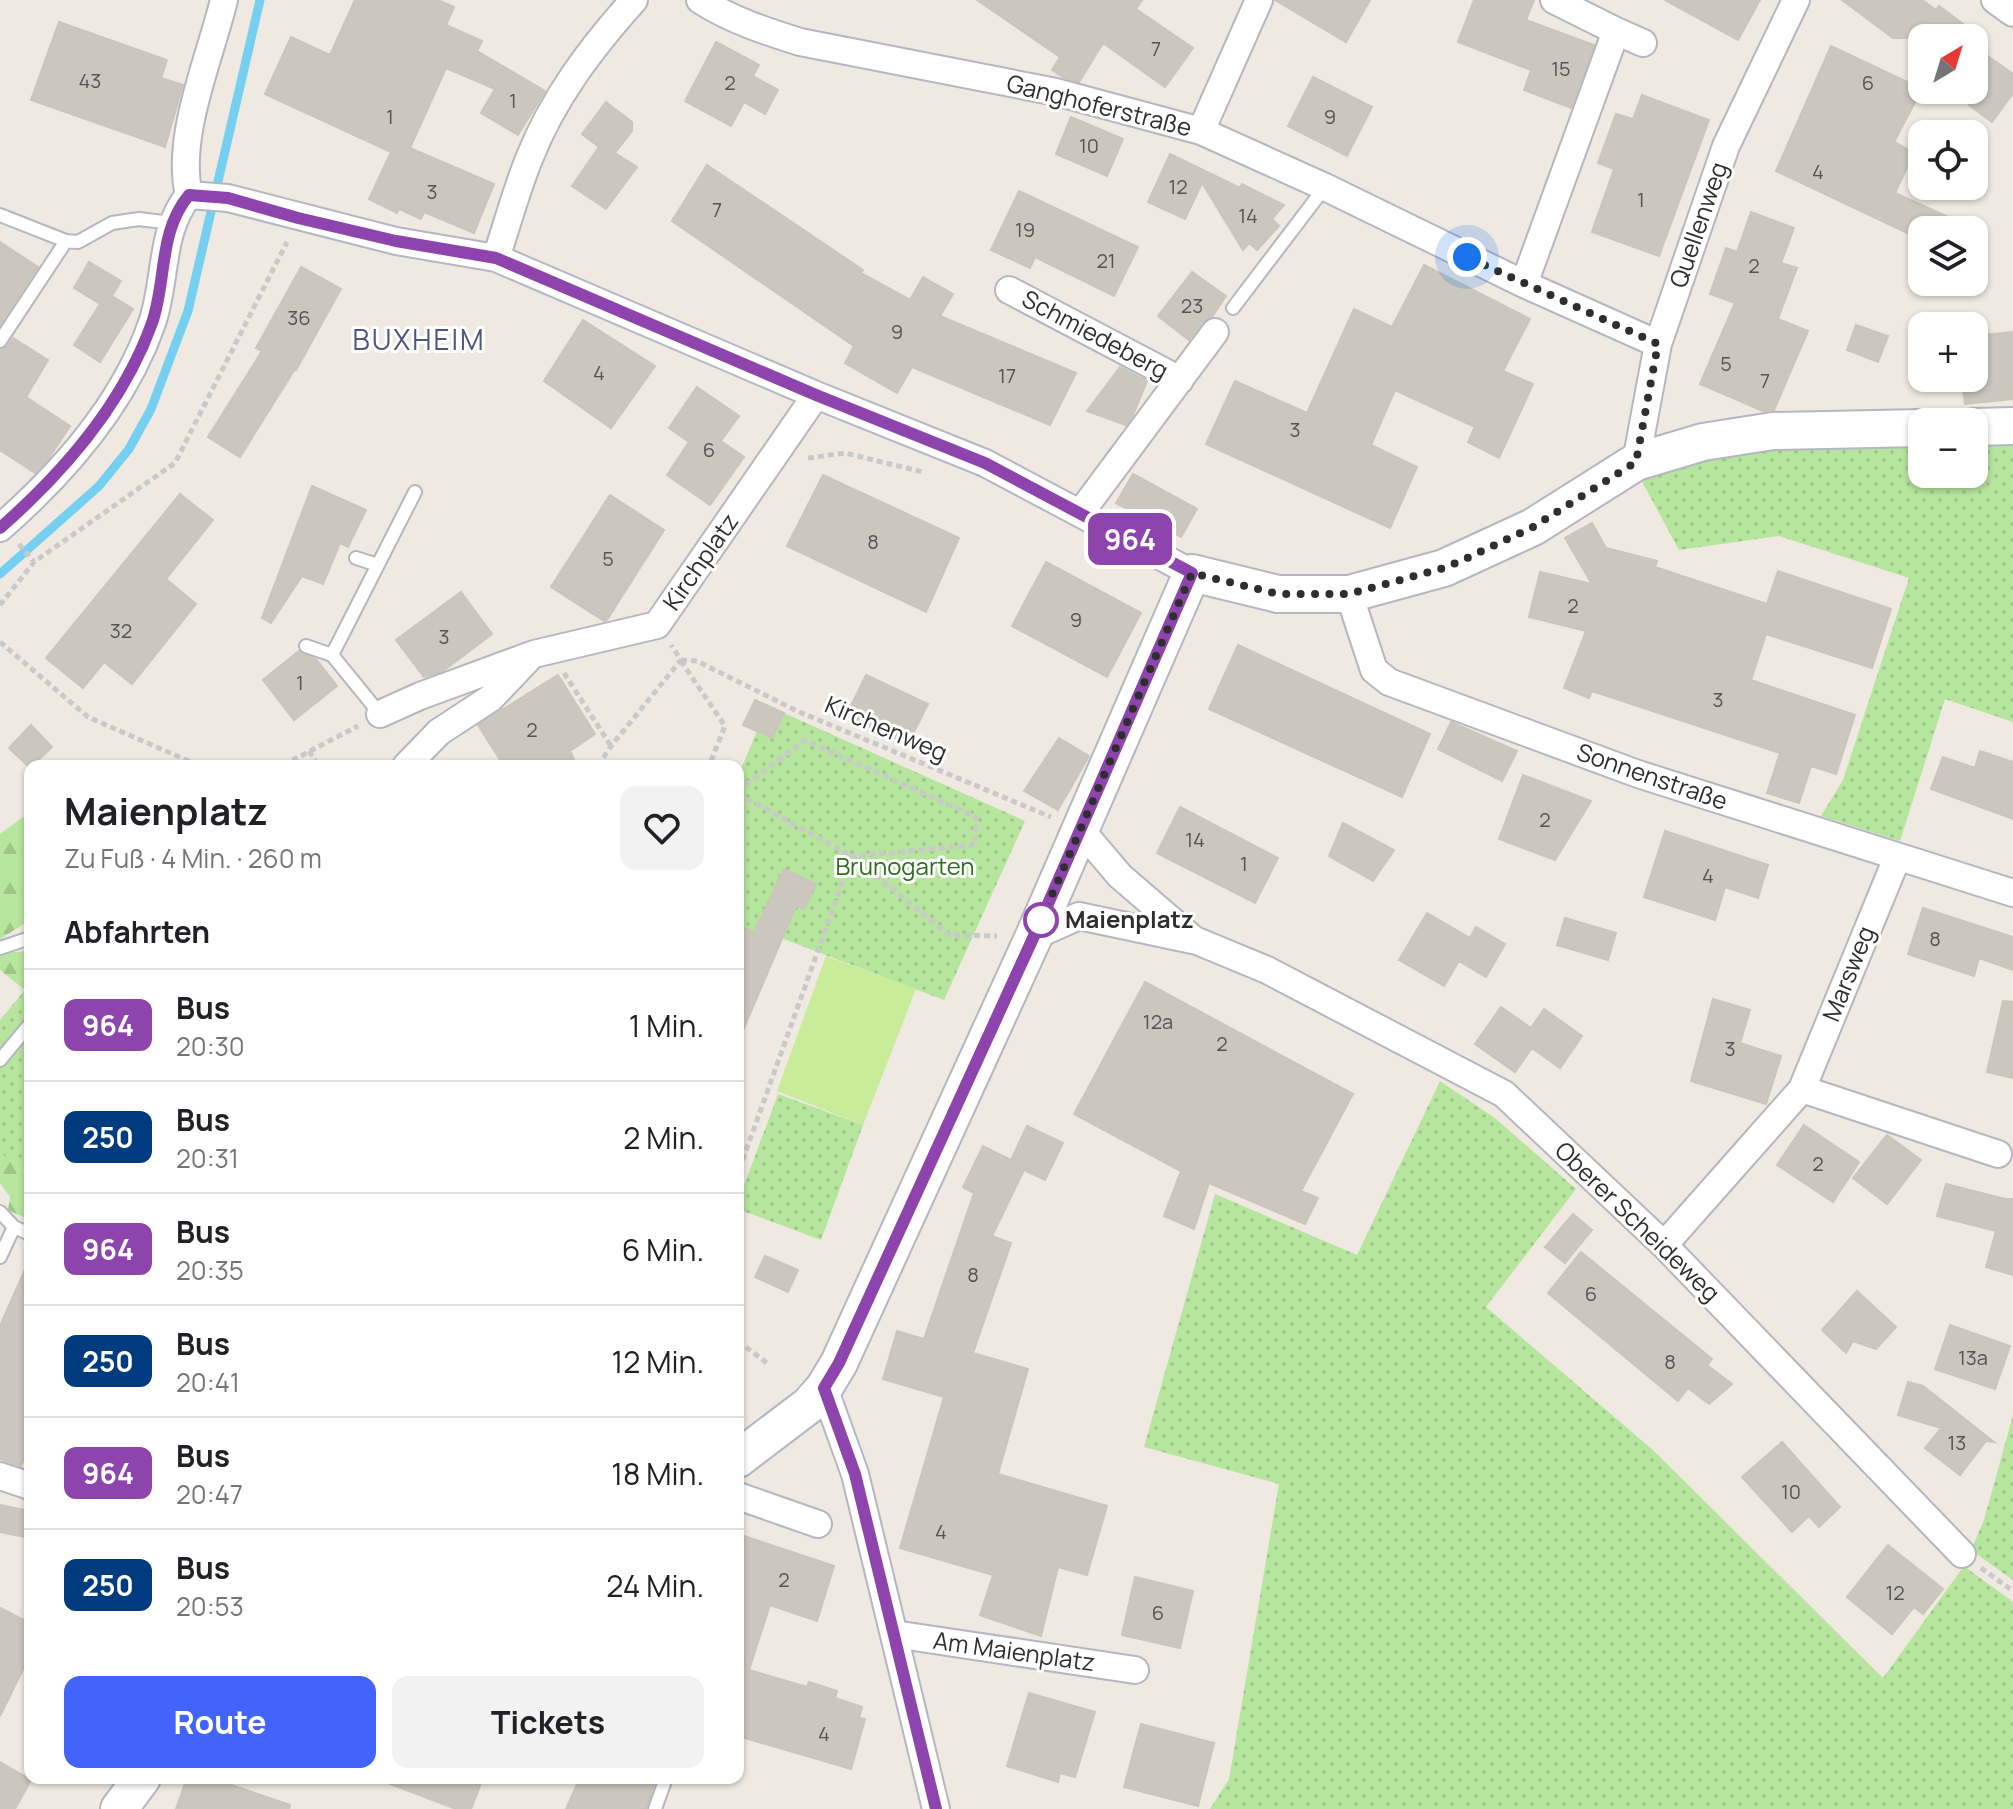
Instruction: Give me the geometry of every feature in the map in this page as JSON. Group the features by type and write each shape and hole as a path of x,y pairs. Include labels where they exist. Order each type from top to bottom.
{"street":[{"path":"0,528 68,462 130,372 143,347 159,298 171,223 189,195 186,173 193,114 224,0"},
{"path":"496,258 528,160 552,109 601,38 634,0"},
{"name":"Ganghoferstraße","path":"700,0 761,30 800,42 1056,92 1201,131 1658,344"},
{"path":"1201,131 1259,0"},
{"path":"1554,0 1643,43"},
{"name":"Quellenweg","path":"1636,462 1658,344 1726,146 1796,0"},
{"path":"1995,0 2013,13"},
{"path":"1524,284 1616,31"},
{"path":"189,195 228,198 396,241 496,258 816,395 985,463 1192,573 1278,594 1349,594 1444,568 1533,527 1636,462 1703,442 1773,431 1908,428"},
{"name":"Schmiedeberg","path":"1009,290 1180,380"},
{"name":"Schmiedeberg","path":"1081,512 1215,332"},
{"name":"Kirchplatz","path":"380,714 534,654 657,625 816,395"},
{"path":"1988,427 2013,426"},
{"path":"744,1454 809,1405 839,1363 1034,936 1192,573"},
{"name":"Sonnenstraße","path":"1349,594 1374,670 1389,682 1638,774 2013,893"},
{"path":"412,760 439,732 491,698 534,654"},
{"name":"Oberer Scheideweg","path":"1080,829 1120,876 1197,941"},
{"name":"Marsweg","path":"1664,1245 1802,1089 1897,858"},
{"name":"Oberer Scheideweg","path":"1034,936 1079,916 1197,941 1267,970 1504,1094 1664,1245 1962,1554"},
{"path":"1802,1089 1998,1154"},
{"path":"824,1388 855,1474 936,1809"},
{"path":"0,1476 24,1484"},
{"path":"744,1498 818,1524"},
{"name":"Am Maienplatz","path":"894,1634 1135,1670"},
{"path":"119,1809 138,1784"}],"lane":[{"path":"1233,308 1325,187"},
{"path":"0,215 66,241 78,242 112,223 139,219 171,223"},
{"path":"0,341 66,241"},
{"path":"332,655 415,492"},
{"path":"356,558 378,565"},
{"path":"306,646 332,655 380,714"},
{"path":"0,948 24,940"},
{"path":"0,1060 24,1031"},
{"path":"0,1212 14,1227 24,1231"},
{"path":"0,1257 14,1227"},
{"path":"655,1809 664,1784"}],"path":[{"path":"0,605 34,562 175,463 298,218"},
{"path":"807,458 845,453 935,474"},
{"path":"657,625 725,726 711,760"},
{"path":"0,642 88,717 186,760"},
{"path":"602,760 681,660"},
{"name":"Kirchenweg","path":"681,660 697,661 797,711 1080,829"},
{"path":"565,677 611,746"},
{"path":"293,760 380,714"},
{"path":"744,787 805,740 976,817 975,845 852,856"},
{"path":"309,751 315,760"},
{"path":"744,795 852,856 949,935 1034,936"},
{"path":"744,1156 852,856"},
{"path":"744,1346 767,1363"},
{"path":"1962,1554 2013,1591"}],"green space":[{"path":"1908,441 1908,488 1988,488 1988,441 2013,441 2013,722 1945,699 1900,841 1821,816 1843,780 1909,578 1779,536 1679,550 1639,476 1773,443"},
{"name":"Brunogarten","path":"784,713 1025,821 944,1000 781,938 796,906 815,884 784,869 772,893 781,898 764,936 744,928 744,762 757,731 772,738"},
{"path":"24,816 24,924 0,939 0,834"},
{"path":"24,951 24,989 0,970 0,953"},
{"path":"826,956 916,989 863,1125 777,1091"},
{"path":"24,991 24,1173 0,1153 0,1020"},
{"path":"1440,1081 1496,1119 1576,1189 1486,1307 1654,1451 1883,1678 1964,1566 2013,1602 2013,1809 1210,1809 1229,1779 1279,1484 1144,1447 1215,1194 1357,1255"},
{"path":"778,1094 863,1125 821,1240 744,1211 744,1186"},
{"path":"0,1153 24,1173 24,1217 8,1210 10,1197 0,1183"},
{"path":"2013,1415 2013,1580 1971,1550 1984,1520"}],"building":[{"path":"355,0 438,0 454,7 446,25 482,41 477,51 545,91 518,135 481,113 495,89 446,68 410,148 494,184 474,233 424,212 421,219 399,209 397,213 369,199 391,152 265,94 291,37 330,55"},
{"path":"977,0 1142,0 1136,9 1193,48 1165,87 1103,43 1079,82 1052,70 1060,57"},
{"path":"1275,0 1370,0 1346,42"},
{"path":"1474,0 1534,0 1526,20 1594,45 1571,108 1524,90 1531,70 1458,42"},
{"path":"1665,0 1760,0 1738,40"},
{"path":"1842,0 1922,0 1936,10 1939,6 1963,24 1908,24 1908,38 1893,38"},
{"path":"59,22 167,60 161,78 183,85 165,147 31,100"},
{"path":"716,42 759,65 753,76 778,90 765,114 744,102 731,126 685,101"},
{"path":"1831,46 1908,82 1908,104 1914,104 1894,142 1908,150 1908,166 1895,193 1946,216 1908,216 1908,233 1776,171"},
{"path":"1988,56 2013,74 2013,93 1992,122 1969,105 1988,104"},
{"path":"1313,77 1372,107 1347,156 1288,126"},
{"path":"1642,95 1709,120 1659,256 1592,232 1614,169 1598,163 1616,114 1633,119"},
{"path":"606,102 632,122 632,131 615,153 637,167 606,209 572,186 599,147 582,134"},
{"path":"1071,117 1123,139 1107,176 1056,154"},
{"path":"1170,154 1240,188 1242,184 1284,205 1272,219 1279,226 1257,250 1249,243 1243,250 1202,183 1185,219 1148,202"},
{"path":"707,165 863,270 861,273 910,300 923,277 953,294 940,316 1076,373 1050,425 912,367 897,393 845,363 854,346 672,221"},
{"path":"1019,191 1138,247 1114,296 1035,257 1030,268 991,250"},
{"path":"1751,212 1794,228 1781,263 1797,268 1778,319 1808,331 1774,410 1763,411 1700,384 1735,303 1710,294 1726,248 1737,252"},
{"path":"0,242 38,267 0,325"},
{"path":"89,262 121,281 112,296 133,309 100,362 74,345 100,304 74,288"},
{"path":"1424,265 1530,319 1503,371 1533,384 1499,458 1468,442 1475,427 1395,390 1371,445 1417,467 1390,528 1206,444 1235,381 1307,413 1354,309 1392,327"},
{"path":"301,267 341,289 296,370 240,457 208,437 262,351 256,348"},
{"path":"1192,272 1226,296 1212,317 1202,322 1189,340 1158,316"},
{"path":"583,320 655,366 611,428 544,381"},
{"path":"1856,325 1888,336 1878,362 1847,350"},
{"path":"2013,332 2013,399 1965,404 1964,392 1988,392 1988,335"},
{"path":"13,338 48,360 26,397 70,426 35,473 0,450 0,350 7,347"},
{"path":"1120,367 1147,381 1126,425 1087,411"},
{"path":"697,387 739,416 721,441 744,457 710,505 667,475 689,442 669,428"},
{"path":"1133,474 1197,509 1181,537 1116,503"},
{"path":"823,475 959,538 926,612 787,546"},
{"path":"312,486 366,510 348,547 340,543 323,584 302,576 271,623 262,618"},
{"path":"180,494 213,520 166,579 196,604 132,684 104,662 83,688 46,658"},
{"path":"610,495 664,530 604,621 551,587"},
{"path":"1592,523 1606,548 1657,561 1655,567 1767,604 1778,571 1891,609 1872,668 1766,634 1751,680 1855,715 1836,774 1811,766 1799,803 1767,793 1780,753 1592,691 1589,698 1564,688 1586,631 1529,617 1540,572 1592,584 1565,538"},
{"path":"1046,562 1141,613 1107,677 1012,626"},
{"path":"461,592 492,634 443,671 424,677 396,640"},
{"path":"1238,645 1430,734 1402,797 1209,709"},
{"path":"299,651 316,659 337,686 294,720 263,680"},
{"path":"558,675 595,734 570,751 574,760 500,760 478,725"},
{"path":"866,675 928,704 908,744 846,716"},
{"path":"755,700 784,713 772,738 743,725"},
{"path":"1451,722 1517,751 1502,781 1438,749"},
{"path":"31,725 52,747 38,760 24,762 9,748"},
{"path":"1059,738 1089,756 1058,810 1024,791"},
{"path":"1980,751 2013,762 2013,819 1931,789 1943,757 1975,768"},
{"path":"1523,775 1591,801 1555,860 1499,839"},
{"path":"1180,807 1278,858 1255,903 1157,853"},
{"path":"1343,823 1394,850 1373,881 1329,856"},
{"path":"1665,831 1768,865 1758,898 1725,887 1715,920 1644,897"},
{"path":"784,869 816,884 804,909 796,906 744,1028 744,928 754,932"},
{"path":"1923,908 2013,937 2013,970 1979,958 1974,976 1908,954"},
{"path":"1427,913 1470,938 1476,927 1505,944 1486,977 1459,961 1444,986 1399,960"},
{"path":"1565,918 1616,933 1608,960 1557,945"},
{"path":"1145,982 1353,1094 1301,1191 1318,1198 1305,1224 1209,1183 1194,1229 1164,1216 1181,1171 1074,1114"},
{"path":"1713,999 1750,1010 1740,1043 1781,1056 1766,1104 1691,1081"},
{"path":"2003,1001 2013,1002 2013,1078 1987,1072"},
{"path":"1501,1007 1531,1028 1544,1009 1582,1036 1560,1068 1532,1048 1515,1072 1475,1044"},
{"path":"1804,1125 1859,1162 1833,1202 1777,1165"},
{"path":"1027,1126 1063,1143 1045,1180 1024,1170 992,1236 1011,1243 973,1353 1028,1369 998,1474 1107,1506 1087,1575 1058,1567 1041,1636 980,1615 993,1575 900,1548 944,1397 883,1379 897,1331 924,1339 974,1193 963,1187 983,1146 1011,1160"},
{"path":"1887,1135 1921,1160 1887,1204 1853,1178"},
{"path":"1946,1184 2013,1199 2013,1275 1986,1267 1996,1231 1937,1216"},
{"path":"1573,1214 1592,1230 1565,1263 1545,1247"},
{"path":"1581,1252 1712,1359 1707,1365 1732,1384 1709,1404 1688,1388 1678,1401 1548,1293"},
{"path":"765,1256 798,1270 788,1292 755,1277"},
{"path":"24,1272 24,1459 21,1466 0,1459 0,1326"},
{"path":"1857,1291 1896,1327 1876,1349 1853,1341 1846,1353 1822,1330"},
{"path":"1950,1325 2010,1346 1995,1389 1935,1369"},
{"path":"1908,1382 1923,1386 1994,1442 1986,1441 1960,1475 1925,1448 1941,1428 1898,1415"},
{"path":"1782,1442 1840,1507 1819,1527 1809,1516 1792,1532 1742,1477"},
{"path":"0,1505 24,1510 24,1537 0,1532"},
{"path":"744,1536 834,1566 817,1621 770,1605 749,1670 807,1687 809,1682 837,1691 835,1698 862,1707 859,1718 865,1719 851,1769 744,1738"},
{"path":"1888,1545 1943,1589 1923,1614 1914,1607 1892,1634 1847,1597"},
{"path":"1135,1577 1193,1591 1180,1648 1122,1635"},
{"path":"0,1608 24,1620 24,1667 0,1716"},
{"path":"1029,1693 1095,1712 1075,1777 1060,1773 1058,1782 1007,1766"},
{"path":"1141,1724 1214,1743 1198,1806 1124,1787"},
{"path":"0,1762 24,1776 24,1784 29,1784 15,1809 0,1809"},
{"path":"185,1784 229,1784 290,1805 289,1809 176,1809"},
{"path":"390,1784 481,1784 471,1809 456,1809"},
{"path":"577,1784 654,1784 646,1809 566,1809"}],"waterway":[{"path":"0,574 99,486 129,449 151,409 188,311 260,0"}],"bus line":[{"name":"964","path":"0,528 68,462 121,388 143,347 152,322 171,223 189,195 228,198 396,241 496,258 816,395 985,463 1192,573 1034,936 839,1363 824,1388 855,1474 936,1809"}],"place":[{"name":"Maienplatz","path":"1041,920"}],"district":[{"name":"BUXHEIM","path":"419,340"}],"route":[{"path":"1041,920 1192,573 1278,594 1349,594 1444,568 1467,558 1533,527 1636,462 1658,344 1467,257"}]}
